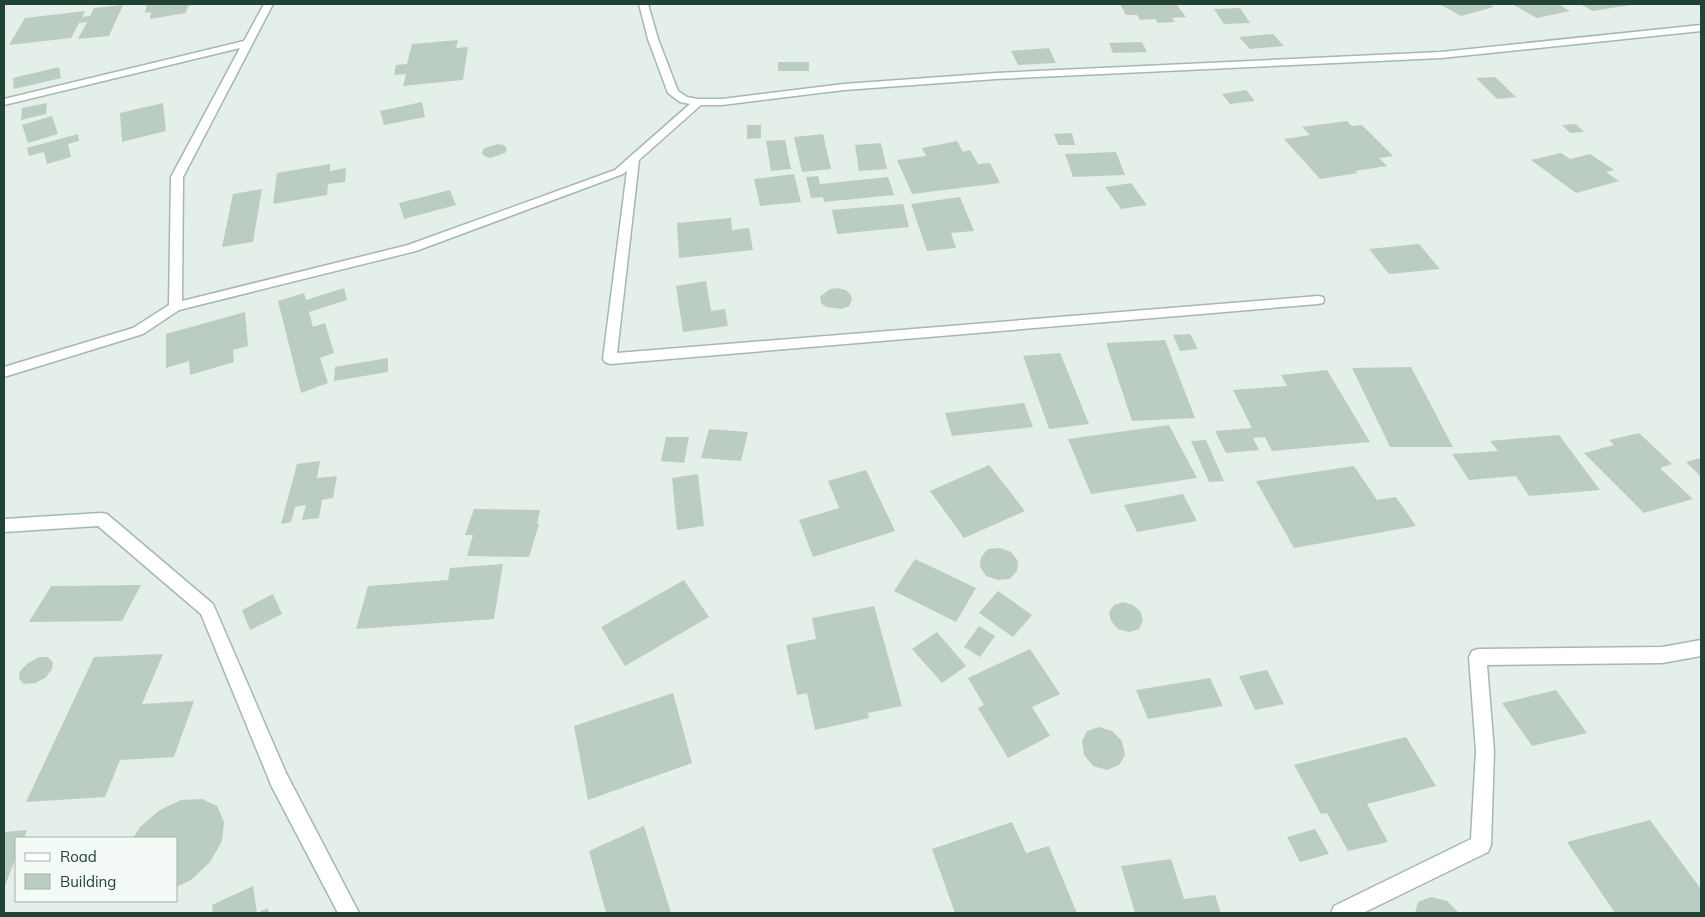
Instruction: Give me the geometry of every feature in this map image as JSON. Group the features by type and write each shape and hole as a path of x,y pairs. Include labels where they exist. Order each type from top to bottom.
{"street":[{"path":"175,307 177,177 268,4"},
{"path":"643,4 672,93 684,100 698,102 722,102 844,88 996,76 1441,54 1701,28"},
{"path":"4,102 248,43"},
{"path":"4,372 138,332 175,307 412,248 619,172 698,102"},
{"path":"634,158 610,359 1318,300"},
{"path":"4,526 101,519 207,609 279,780 349,913"},
{"path":"1341,913 1481,845 1485,751 1478,657 1662,655 1701,648"}],"building":[{"path":"147,4 196,4 188,6 186,13 150,19 151,12 145,13"},
{"path":"1120,4 1176,4 1186,17 1172,18 1175,22 1158,23 1155,19 1140,20 1137,15 1126,15"},
{"path":"1439,4 1488,4 1494,7 1461,16"},
{"path":"1512,4 1558,4 1570,11 1537,18"},
{"path":"1580,4 1630,4 1630,5 1593,11"},
{"path":"123,5 109,36 78,39 87,22 79,23 71,38 9,45 25,18 85,11 82,17 90,16 94,8"},
{"path":"1240,8 1250,23 1224,24 1214,9"},
{"path":"1273,34 1284,46 1250,49 1239,37"},
{"path":"458,40 456,48 468,47 463,80 403,86 406,74 394,75 396,65 407,64 412,44"},
{"path":"1142,42 1147,52 1113,53 1109,43"},
{"path":"1049,48 1056,63 1018,65 1011,51"},
{"path":"778,62 809,62 809,71 778,71"},
{"path":"59,67 61,78 14,89 13,78"},
{"path":"1495,77 1516,97 1497,99 1476,78"},
{"path":"1246,90 1255,101 1230,104 1222,94"},
{"path":"422,102 425,117 384,125 380,111"},
{"path":"47,103 46,114 21,120 22,108"},
{"path":"163,103 166,131 122,142 120,113"},
{"path":"52,116 58,134 28,143 22,125"},
{"path":"1347,121 1352,126 1362,125 1393,156 1379,158 1387,166 1320,179 1284,139 1310,135 1302,127"},
{"path":"1576,124 1584,132 1570,133 1562,125"},
{"path":"747,125 761,125 761,138 747,139"},
{"path":"1072,133 1075,145 1058,145 1054,134"},
{"path":"78,134 79,141 68,144 71,157 47,164 44,152 29,156 27,148"},
{"path":"823,134 831,169 802,172 794,137"},
{"path":"785,140 791,169 771,171 766,141"},
{"path":"957,141 963,152 970,150 978,164 990,163 1000,183 912,194 897,160 926,156 922,148"},
{"path":"881,143 887,169 859,171 855,145"},
{"path":"498,144 504,145 507,149 505,153 490,158 484,156 482,153 484,148"},
{"path":"1116,152 1125,175 1073,177 1065,154"},
{"path":"1561,153 1570,159 1590,154 1614,170 1606,172 1619,181 1576,193 1531,160"},
{"path":"330,164 330,171 346,168 345,182 328,184 327,195 273,204 277,173"},
{"path":"794,174 801,202 760,206 754,179"},
{"path":"818,176 820,184 888,177 894,195 824,202 823,197 811,198 806,177"},
{"path":"1131,183 1147,205 1121,209 1105,187"},
{"path":"262,189 253,242 222,247 233,194"},
{"path":"450,190 456,205 404,219 399,203"},
{"path":"960,197 974,231 951,233 956,248 927,251 911,204"},
{"path":"903,204 909,227 837,234 832,210"},
{"path":"731,218 732,230 749,228 753,250 679,258 677,223"},
{"path":"1419,244 1440,269 1389,274 1369,249"},
{"path":"706,281 711,311 725,309 728,326 683,332 676,286"},
{"path":"344,288 347,300 309,312 313,327 325,323 334,353 320,358 328,383 301,393 278,301 304,293 306,300"},
{"path":"830,289 846,290 851,295 852,300 849,306 842,309 826,307 821,303 820,297"},
{"path":"245,312 248,346 233,350 234,362 190,375 189,361 166,368 166,334"},
{"path":"1190,334 1198,349 1180,351 1173,335"},
{"path":"1165,340 1195,418 1132,421 1106,343"},
{"path":"1060,353 1089,424 1049,429 1023,356"},
{"path":"388,358 388,372 334,381 335,367"},
{"path":"1411,367 1453,447 1390,447 1352,368"},
{"path":"1327,370 1370,442 1272,451 1265,437 1253,438 1259,450 1226,453 1215,431 1252,428 1233,390 1287,386 1281,375"},
{"path":"1024,403 1033,427 952,436 945,413"},
{"path":"1169,425 1197,478 1091,494 1068,439"},
{"path":"709,429 748,432 741,461 701,458"},
{"path":"1639,433 1672,464 1660,468 1693,499 1644,513 1584,453 1614,445 1609,440"},
{"path":"1559,435 1600,490 1529,496 1516,476 1469,480 1452,454 1498,451 1490,441"},
{"path":"666,437 689,437 684,463 661,461"},
{"path":"1206,440 1224,481 1209,482 1191,441"},
{"path":"1701,458 1701,477 1686,462"},
{"path":"320,461 317,478 337,476 333,498 322,500 319,518 302,520 306,505 295,507 291,522 281,524 297,464"},
{"path":"989,465 1025,511 964,538 930,491"},
{"path":"1354,466 1377,500 1396,497 1416,526 1294,548 1256,481"},
{"path":"866,470 895,531 813,557 799,520 839,508 828,481"},
{"path":"698,474 704,526 677,530 672,478"},
{"path":"1183,494 1197,521 1137,532 1124,505"},
{"path":"474,509 540,510 537,523 539,524 529,557 467,556 473,535 465,535"},
{"path":"1000,548 1011,552 1018,561 1017,571 1010,579 998,580 986,576 980,567 981,557 988,549"},
{"path":"915,559 976,588 956,622 894,591"},
{"path":"503,564 494,619 356,629 368,586 448,580 450,568"},
{"path":"684,580 709,617 625,666 601,627"},
{"path":"141,585 122,621 29,622 51,586"},
{"path":"998,591 1032,615 1013,637 979,613"},
{"path":"273,594 282,614 250,630 242,610"},
{"path":"1123,602 1133,605 1141,612 1143,621 1139,629 1129,632 1118,629 1111,621 1109,612 1114,605"},
{"path":"874,606 902,706 868,713 869,718 815,730 807,693 797,695 786,645 816,639 812,618"},
{"path":"979,626 995,636 980,657 964,647"},
{"path":"937,632 966,666 942,683 912,649"},
{"path":"1030,649 1060,694 1032,707 1050,736 1008,758 978,708 984,705 968,678"},
{"path":"163,654 142,704 194,701 174,757 120,760 105,797 26,802 94,657"},
{"path":"39,657 48,657 53,662 52,669 45,678 35,683 24,684 19,679 20,671 28,663"},
{"path":"1267,670 1284,704 1255,710 1239,676"},
{"path":"1210,678 1223,706 1148,719 1136,690"},
{"path":"1556,690 1587,733 1532,746 1502,703"},
{"path":"673,693 692,763 588,800 574,726"},
{"path":"1099,727 1112,731 1122,741 1125,755 1119,765 1107,770 1093,766 1084,755 1082,741 1087,731"},
{"path":"1406,737 1436,786 1367,804 1388,842 1348,851 1327,813 1321,814 1294,765"},
{"path":"202,799 217,806 224,822 222,841 210,862 191,880 178,886 178,837 134,837 140,827 160,810 181,800"},
{"path":"1650,820 1701,889 1701,913 1615,913 1567,842"},
{"path":"1012,822 1026,853 1049,846 1077,913 955,913 932,849"},
{"path":"644,826 671,913 606,913 589,851"},
{"path":"1315,829 1329,854 1300,862 1287,837"},
{"path":"27,830 24,837 15,837 15,860 4,888 4,832"},
{"path":"1171,859 1184,899 1215,895 1221,913 1135,913 1121,866"},
{"path":"253,886 257,913 213,913 212,905"},
{"path":"1431,897 1447,901 1459,913 1415,913 1418,902"},
{"path":"268,908 269,913 257,913"}]}
